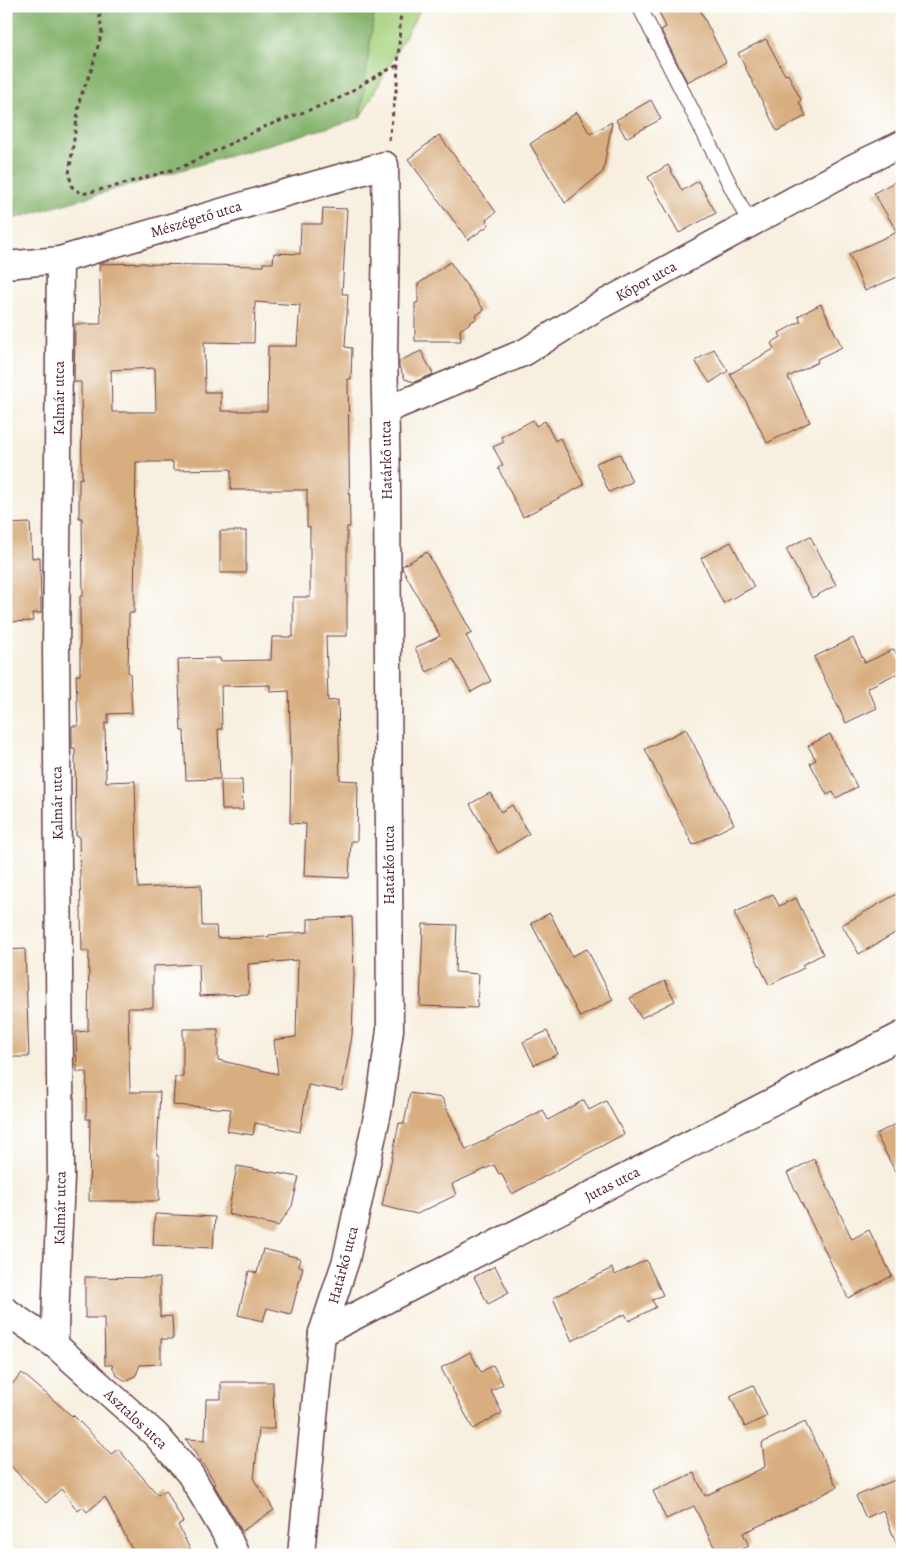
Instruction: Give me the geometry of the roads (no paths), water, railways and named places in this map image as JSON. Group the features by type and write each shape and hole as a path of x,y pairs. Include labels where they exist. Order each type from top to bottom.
{"street":[{"name":"Kőpor utca","path":"386,410 526,352 594,310 856,166 902,144"},
{"name":"Mészégető utca","path":"6,264 60,260 385,165"},
{"name":"Határkő utca","path":"301,1555 322,1334 346,1260 379,1107 390,1030 386,410 384,354 385,165"},
{"name":"Kalmár utca","path":"55,1345 55,1298 61,1177 56,650 60,260"},
{"name":"Jutas utca","path":"322,1334 902,1034"},
{"name":"Asztalos utca","path":"6,1310 55,1345 156,1435 190,1474 236,1555"}],"lane":[{"path":"638,6 750,224"}]}
